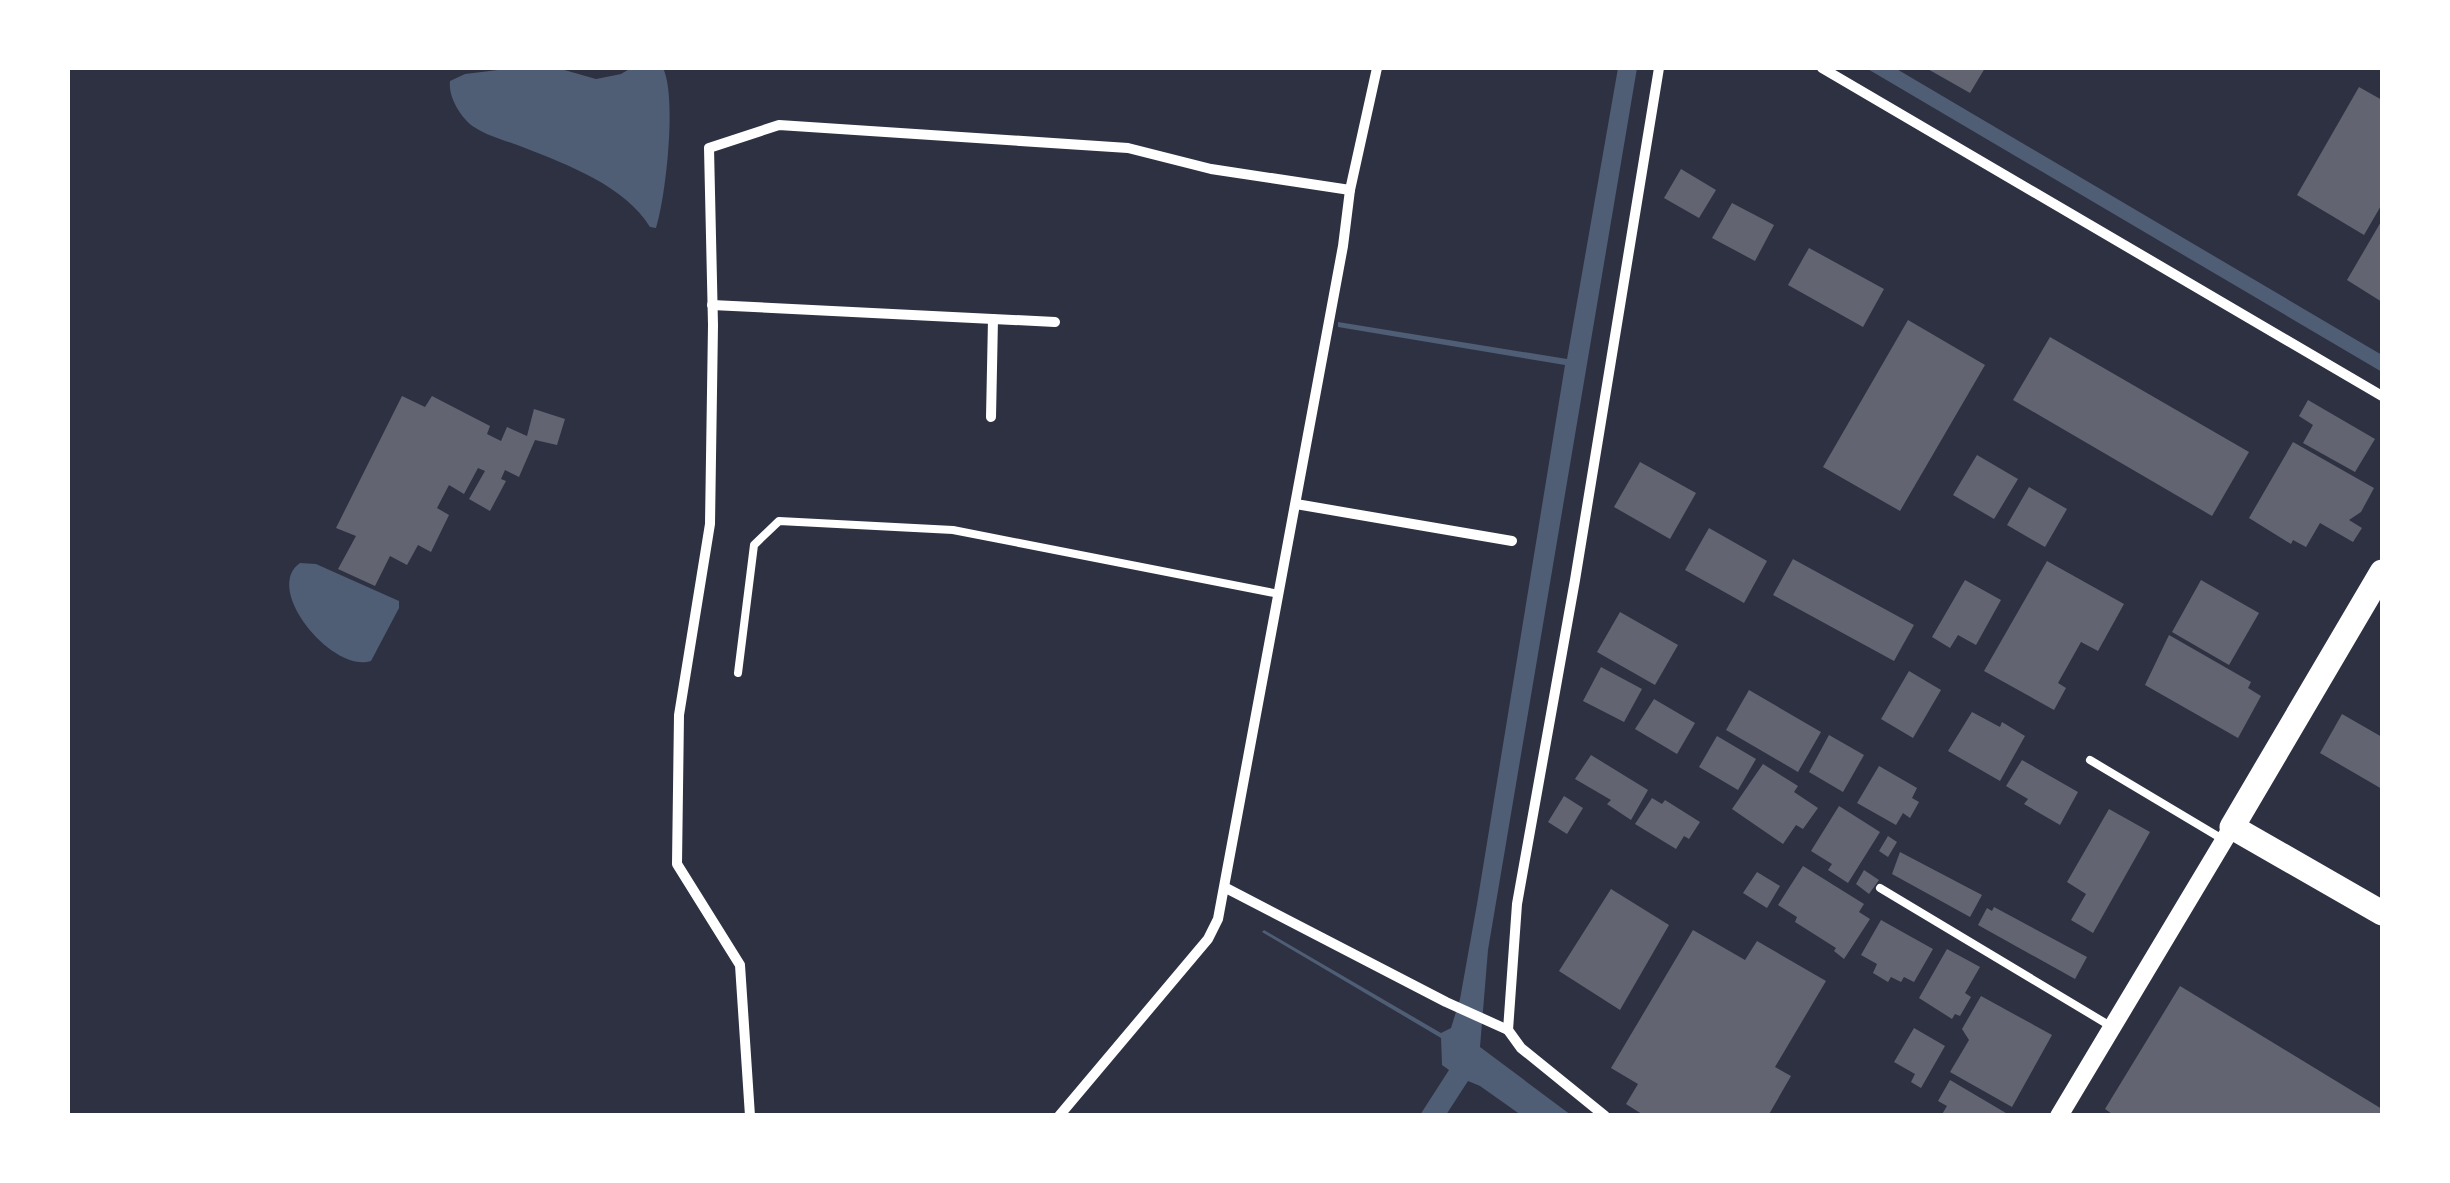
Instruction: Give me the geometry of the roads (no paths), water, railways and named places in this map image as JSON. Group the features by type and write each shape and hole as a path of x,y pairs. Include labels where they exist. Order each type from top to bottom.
{"main road":[{"path":"2382,572 2228,833 2382,913"}],"street":[{"path":"1058,1116 1208,939 1218,919 1350,190 1377,68"},
{"path":"1508,1030 1516,904 1575,580 1659,68"},
{"path":"1822,68 2382,396"},
{"path":"750,1116 740,965 678,864 679,715 710,524 709,148 779,124 1128,148 1211,169 1350,190"},
{"path":"712,305 1055,322"},
{"path":"990,417 992,319"},
{"path":"1296,504 1512,541"},
{"path":"2059,1116 2228,833"},
{"path":"1226,888 1508,1030 1521,1048 1605,1116"}],"lane":[{"path":"738,672 754,545 779,522 953,530 1279,594"},
{"path":"2090,760 2228,833"},
{"path":"1880,888 2112,1027"}],"water":[{"path":"513,68 561,69 596,79 631,68 663,68 670,123 656,228 594,178 486,134 464,118 453,100 450,81 465,74"},
{"path":"1618,68 1637,68 1488,950 1480,1047 1571,1115 1521,1115 1468,1081 1446,1115 1420,1115 1449,1070 1442,1065 1441,1038 1262,932 1441,1033 1451,1028 1477,904 1565,365 1338,327 1338,322 1567,359"},
{"path":"1866,68 1895,68 2382,355 2382,372"},
{"path":"300,563 316,564 399,601 371,661 355,662 339,655 307,627 290,591 291,575"}]}
